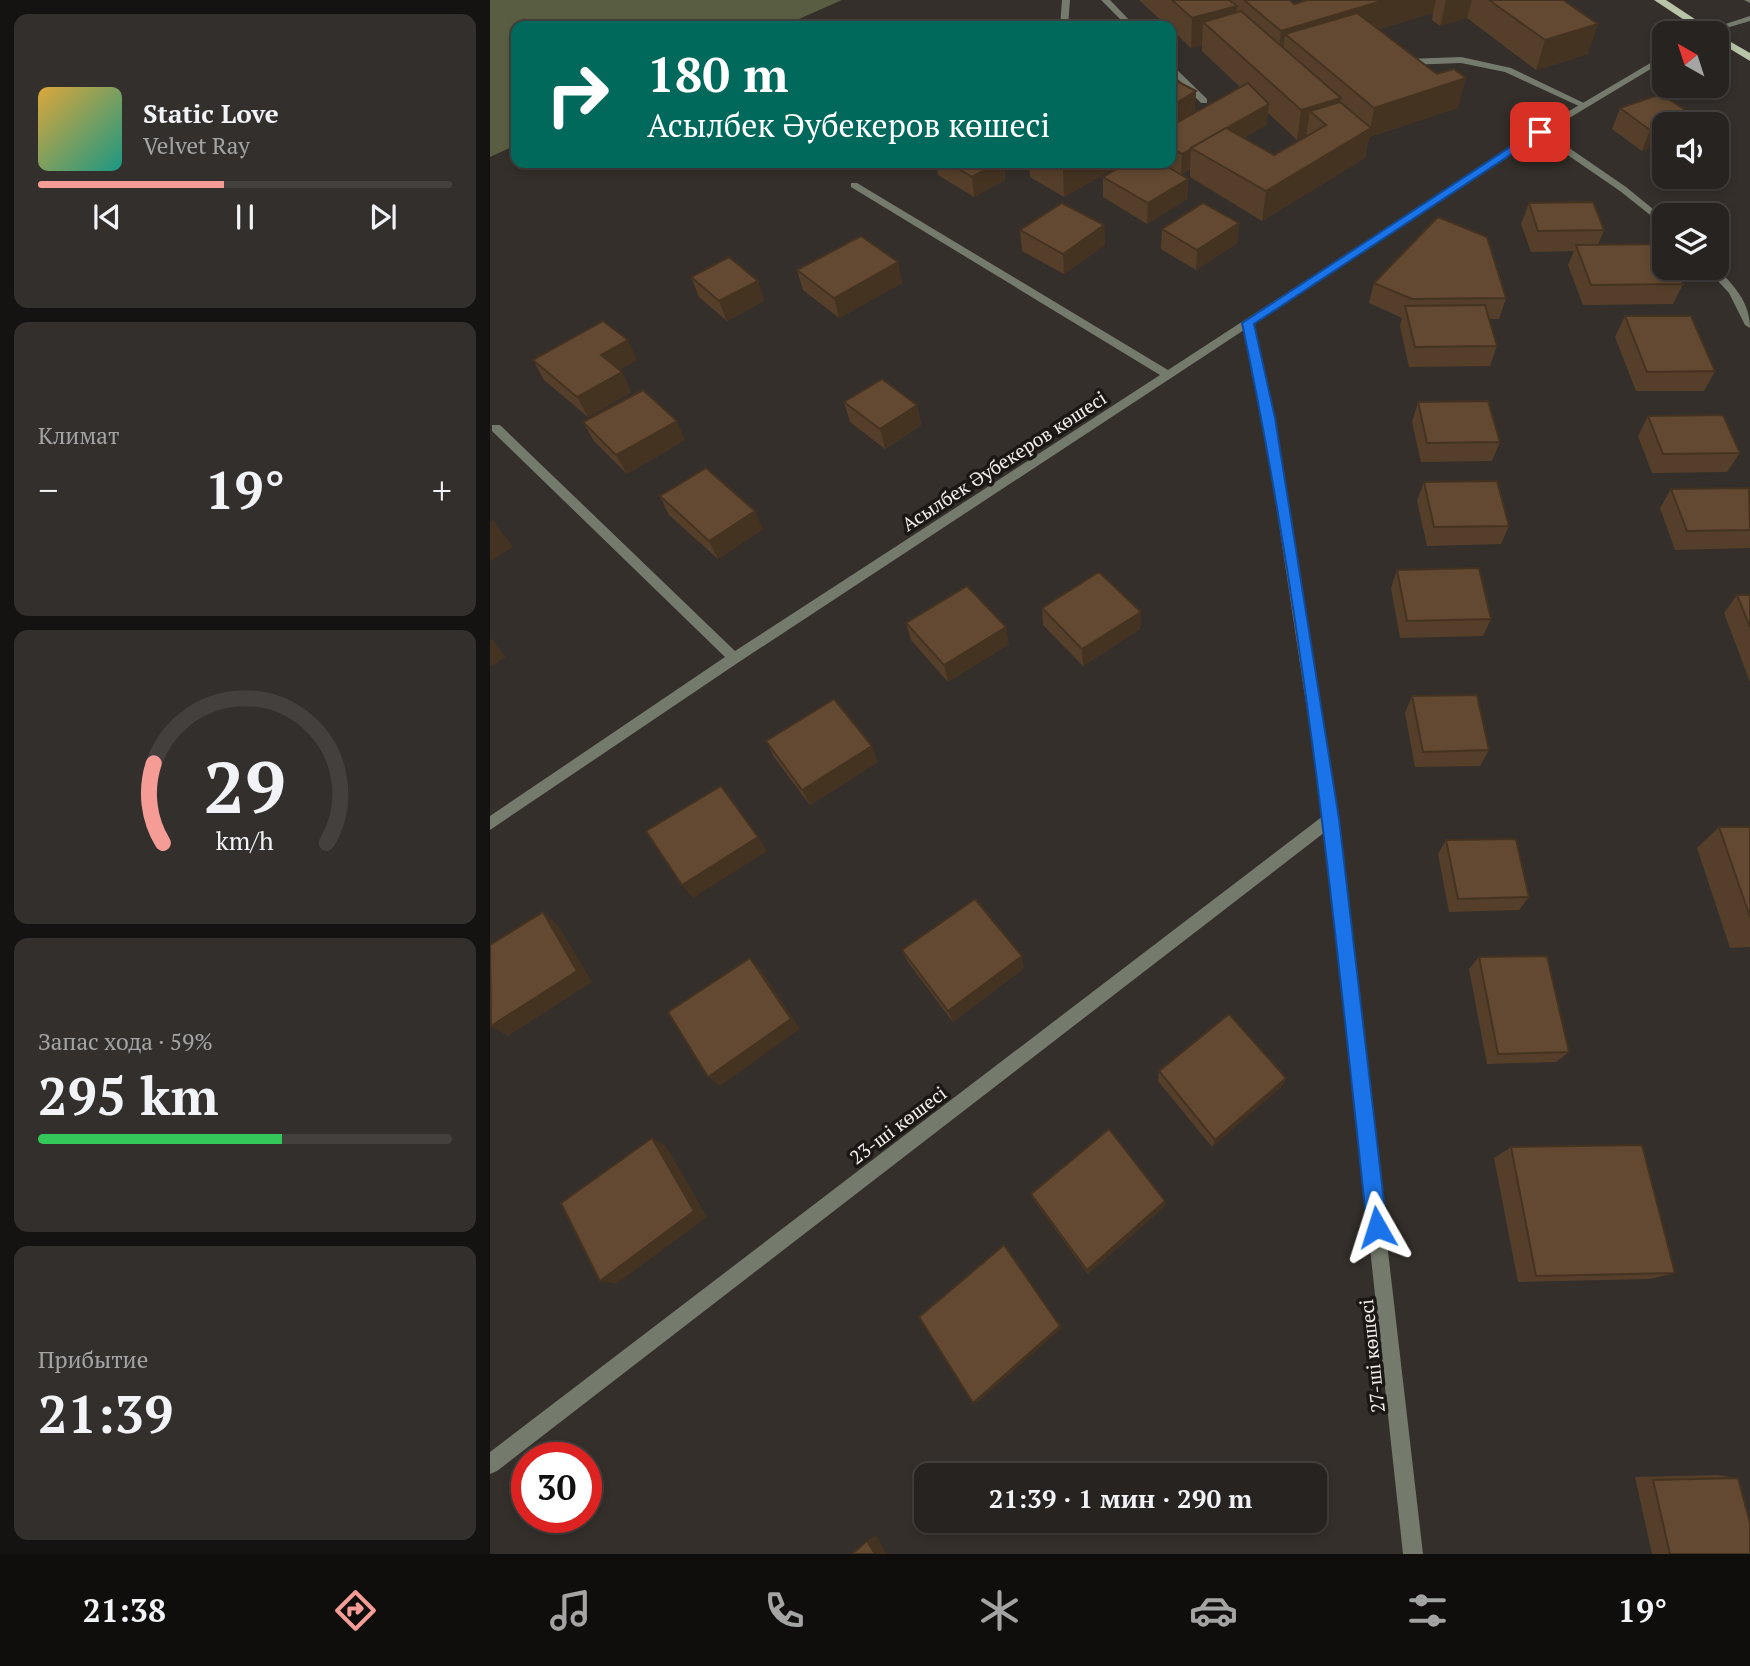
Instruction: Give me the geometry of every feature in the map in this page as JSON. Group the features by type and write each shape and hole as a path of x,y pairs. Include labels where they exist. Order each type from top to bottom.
{"main road":[{"path":"1659,0 1690,21"},
{"path":"1729,45 1750,58"}],"street":[{"path":"1064,21 1066,0"},
{"path":"1105,0 1126,21"},
{"path":"1729,26 1750,18"},
{"path":"1407,62 1461,60 1508,70 1584,105"},
{"name":"Асылбек Әубекеров көшесі","path":"490,824 734,658 1540,132 1652,65"},
{"path":"1176,72 1204,101"},
{"path":"1540,132 1623,189 1652,213"},
{"path":"854,185 1168,375"},
{"path":"1722,280 1733,291 1750,325"},
{"name":"27-ші көшесі","path":"1248,323 1269,418 1331,819 1413,1554"},
{"path":"496,428 734,658"},
{"name":"23-ші көшесі","path":"490,1464 1331,819"}],"green space":[{"path":"490,0 842,0 794,21 511,21 511,147 490,157"}],"building":[{"path":"1172,0 1229,0 1237,6 1192,18"},
{"path":"1244,0 1290,0 1294,4 1307,0 1385,0 1281,31"},
{"path":"1489,0 1563,0 1598,24 1545,40"},
{"path":"1241,11 1341,98 1301,110 1203,22"},
{"path":"1357,13 1437,74 1454,69 1466,78 1374,108 1285,34"},
{"path":"1176,81 1196,91 1176,103"},
{"path":"1248,83 1269,104 1182,154 1176,151 1176,123"},
{"path":"1652,97 1667,98 1688,112 1652,112 1650,130 1620,108"},
{"path":"1340,102 1371,128 1266,191 1191,148 1226,128 1274,155 1326,125 1310,111"},
{"path":"957,168 989,168 972,177"},
{"path":"1118,168 1169,168 1188,179 1148,203 1103,177"},
{"path":"1593,202 1604,230 1538,231 1529,203"},
{"path":"1062,203 1104,225 1063,254 1020,230"},
{"path":"1203,203 1239,223 1197,250 1162,229"},
{"path":"1438,217 1487,237 1506,298 1412,299 1374,283"},
{"path":"861,236 898,262 834,298 797,270"},
{"path":"1652,244 1652,280 1681,280 1683,284 1591,285 1576,245"},
{"path":"729,257 758,281 719,301 691,277"},
{"path":"1485,305 1497,346 1415,347 1405,306"},
{"path":"1625,316 1691,316 1715,371 1647,372"},
{"path":"603,321 628,340 601,355 622,372 577,397 533,360"},
{"path":"882,379 917,405 880,429 844,402"},
{"path":"643,390 677,421 616,455 583,422"},
{"path":"1488,401 1500,442 1427,443 1418,402"},
{"path":"1723,415 1740,453 1663,454 1648,416"},
{"path":"706,468 755,511 709,541 660,496"},
{"path":"1497,481 1509,526 1434,527 1424,482"},
{"path":"1749,488 1750,530 1687,531 1671,489"},
{"path":"1479,568 1491,619 1407,621 1397,570"},
{"path":"1099,572 1141,612 1082,649 1042,608"},
{"path":"967,586 1006,627 944,665 906,623"},
{"path":"1737,595 1750,595 1750,627"},
{"path":"1477,695 1489,750 1423,752 1412,696"},
{"path":"834,699 872,746 802,790 766,741"},
{"path":"721,786 758,837 682,885 646,831"},
{"path":"1719,827 1750,827 1750,917"},
{"path":"1516,839 1529,897 1458,899 1446,840"},
{"path":"975,899 1022,956 948,1011 902,950"},
{"path":"543,912 577,971 491,1026 490,945"},
{"path":"1547,956 1569,1052 1498,1054 1479,957"},
{"path":"750,958 791,1019 708,1077 668,1012"},
{"path":"1229,1014 1286,1078 1215,1140 1159,1071"},
{"path":"1109,1129 1165,1201 1087,1270 1031,1194"},
{"path":"652,1138 694,1211 600,1281 561,1203"},
{"path":"1642,1145 1675,1273 1536,1276 1511,1147"},
{"path":"1004,1245 1060,1326 973,1403 919,1317"},
{"path":"1738,1478 1750,1523 1750,1554 1670,1554 1653,1480"},
{"path":"867,1541 875,1554 852,1554"}],"route":[{"path":"1377,1227 1331,819 1269,418 1248,323 1540,132"}]}
